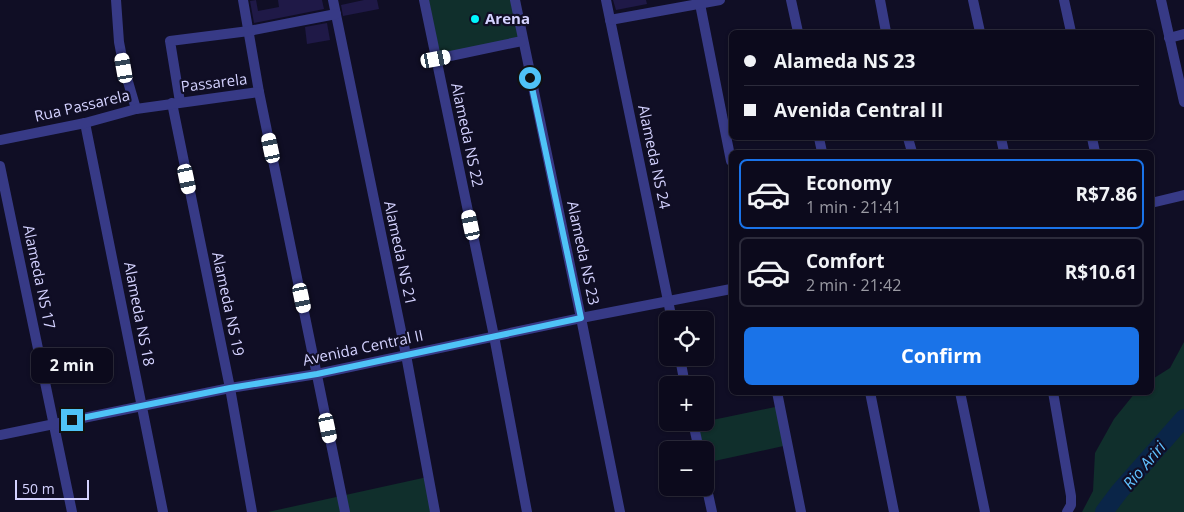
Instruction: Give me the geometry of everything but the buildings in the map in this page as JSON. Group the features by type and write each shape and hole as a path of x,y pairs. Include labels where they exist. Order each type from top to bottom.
{"street":[{"path":"116,0 124,68 136,109"},
{"path":"243,0 259,92 345,512"},
{"name":"Alameda NS 21","path":"333,0 406,355 435,512"},
{"name":"Alameda NS 22","path":"424,0 494,336 527,512"},
{"name":"Alameda NS 23","path":"515,0 620,512"},
{"name":"Alameda NS 24","path":"606,0 670,311"},
{"path":"610,20 720,0"},
{"path":"791,0 798,30"},
{"path":"880,0 886,30"},
{"path":"973,0 980,30"},
{"path":"1064,0 1070,30"},
{"path":"1161,0 1184,102"},
{"path":"700,4 729,150"},
{"path":"249,31 336,14"},
{"name":"Alameda NS 19","path":"249,31 170,41 176,103 252,512"},
{"path":"1169,38 1184,34"},
{"path":"436,59 522,41"},
{"name":"Passarela","path":"176,103 259,92"},
{"name":"Rua Passarela","path":"0,140 85,123 136,109 176,103"},
{"name":"Alameda NS 18","path":"85,123 163,512"},
{"name":"Alameda NS 17","path":"0,166 72,512"},
{"path":"1154,202 1180,196"},
{"name":"Avenida Central II","path":"0,435 230,388 317,374 581,318 729,289"},
{"path":"778,395 802,512"},
{"path":"871,395 894,512"},
{"path":"961,395 985,512"},
{"path":"1054,395 1071,496 1071,505 1067,512"},
{"path":"708,496 712,512"}],"green space":[{"name":"Arena","path":"425,0 517,0 525,38 437,58"},
{"path":"1184,342 1184,512 1082,512 1093,491 1095,453 1114,419 1133,395 1154,395 1154,378 1170,368"},
{"path":"780,406 788,445 714,461 714,441 701,441 699,431 714,431 714,420"},
{"path":"432,476 438,512 268,512"}],"waterway":[{"name":"Rio Ariri","path":"1104,512 1119,492 1184,418"}],"place":[{"name":"Arena","path":"475,19"}],"route":[{"path":"72,420 230,388 317,374 581,318 530,78"}]}
